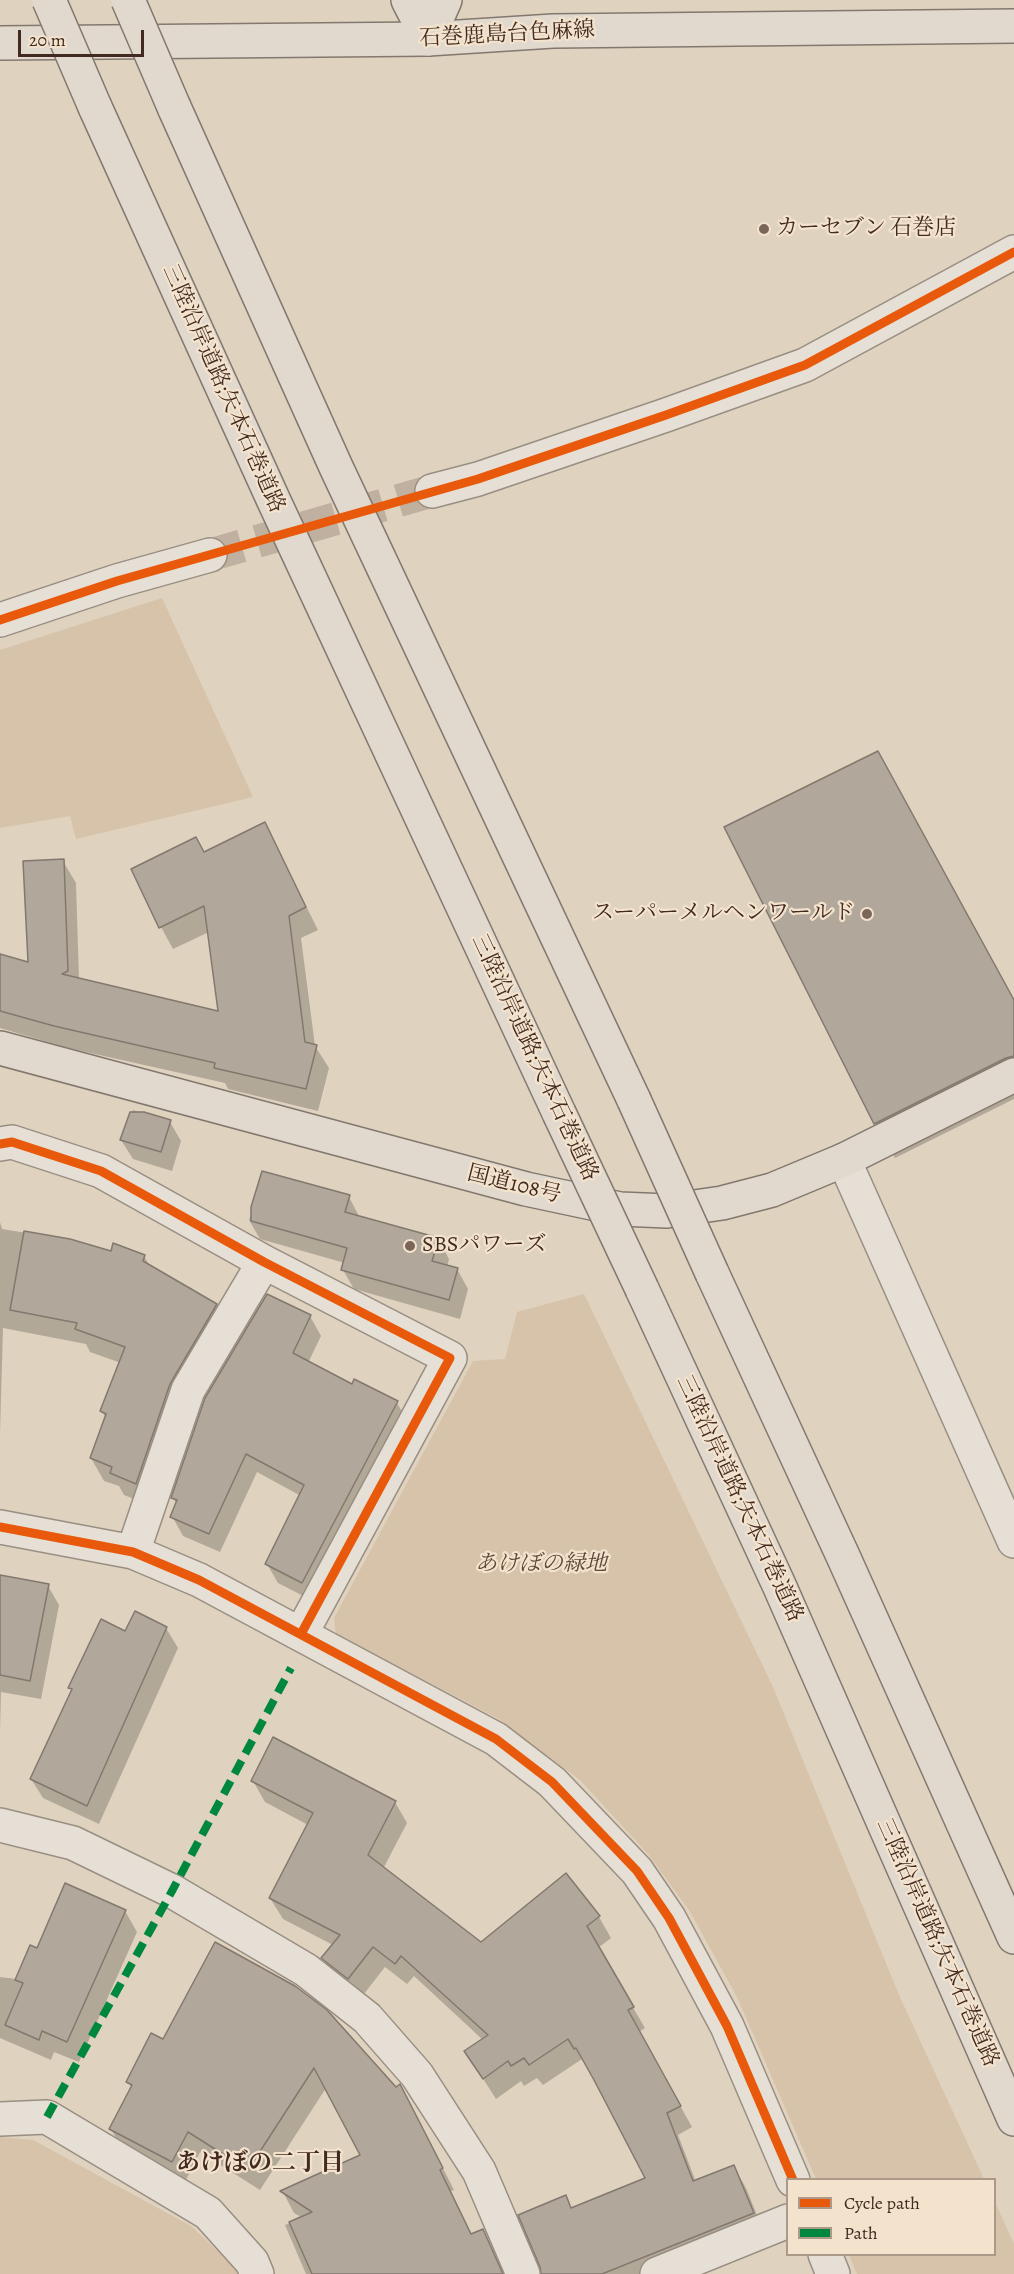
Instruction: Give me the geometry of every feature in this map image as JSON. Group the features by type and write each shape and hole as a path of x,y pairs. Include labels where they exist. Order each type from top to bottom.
{"main road":[{"name":"三陸沿岸道路;矢本石巻道路","path":"49,0 95,107 273,499 779,1585 1014,2119"},
{"path":"128,0 336,467 634,1100 1014,1937"},
{"path":"408,0 428,39"},
{"path":"428,39 445,0"},
{"name":"石巻鹿島台色麻線","path":"0,43 428,39 553,31 1014,26"},
{"name":"国道108号","path":"0,1048 526,1189 620,1209 667,1211 722,1203 771,1190 844,1160 1014,1075"}],"street":[{"path":"432,491 478,479 666,416 805,365 1014,252"},
{"path":"0,620 117,581 210,555"},
{"path":"0,1144 12,1142 100,1172 264,1262 450,1358 301,1635"},
{"path":"844,1160 1014,1541"},
{"path":"133,1552 189,1390 264,1262"},
{"path":"0,1527 133,1552 199,1580 496,1739 552,1782 637,1871 669,1918 727,2026 792,2178"},
{"path":"0,1825 73,1843 172,1892 306,1970 367,2018 417,2075 479,2171 523,2274"},
{"path":"0,2119 47,2117 198,2207 207,2213 252,2262 257,2274"},
{"path":"657,2274 786,2222"},
{"path":"826,2256 833,2274"}],"green space":[{"path":"162,598 253,797 76,839 70,816 0,828 0,650"},
{"name":"あけぼの緑地","path":"584,1294 773,1687 899,1995 984,2178 816,2178 737,1997 689,1910 648,1854 580,1780 497,1718 336,1634 334,1618 473,1361 505,1359 517,1312"},
{"path":"0,2137 33,2140 191,2226 235,2267 238,2274 0,2274"},
{"path":"996,2204 1014,2244 1014,2274 857,2274 849,2256 996,2256"}],"building":[{"name":"スーパーメルヘンワールド","path":"878,751 1014,1000 1014,1056 874,1124 724,827"},
{"path":"265,822 306,907 289,916 305,1042 317,1045 306,1089 214,1068 215,1063 54,1026 0,1011 0,954 28,962 23,861 64,859 68,971 62,974 218,1011 204,906 159,928 131,869 196,837 204,852"},
{"path":"130,1112 144,1112 171,1120 161,1152 120,1140"},
{"path":"262,1171 350,1195 345,1212 439,1238 432,1261 458,1268 449,1300 341,1270 347,1248 251,1221 251,1207"},
{"path":"24,1231 70,1239 111,1251 113,1243 145,1255 143,1261 217,1304 170,1384 136,1484 110,1473 112,1467 90,1458 106,1414 100,1411 125,1347 75,1329 77,1323 10,1310"},
{"path":"267,1294 311,1315 293,1353 352,1384 354,1379 398,1401 302,1583 265,1564 304,1485 246,1454 209,1534 170,1517 177,1500 171,1498 205,1398"},
{"path":"0,1575 49,1584 30,1681 0,1675"},
{"path":"135,1611 167,1627 87,1806 30,1779 72,1689 68,1688 101,1619 125,1631"},
{"path":"273,1737 396,1801 368,1855 481,1942 566,1873 600,1916 587,1926 634,2007 628,2010 681,2106 667,2113 693,2181 734,2165 754,2213 602,2274 541,2274 518,2215 566,2195 571,2208 645,2178 594,2080 576,2048 574,2049 568,2039 529,2065 524,2058 511,2066 508,2061 483,2079 464,2051 488,2035 401,1956 395,1964 373,1947 348,1979 321,1958 340,1935 269,1898 313,1813 251,1781"},
{"path":"65,1883 126,1910 67,2042 42,2031 39,2040 5,2025 23,1983 15,1980 30,1945 37,1948"},
{"path":"215,1942 295,1986 327,2010 396,2087 400,2084 443,2168 440,2170 471,2234 483,2229 503,2274 312,2274 289,2222 312,2212 280,2191 360,2155 314,2068 248,2170 188,2132 172,2162 109,2129 132,2085 126,2082 151,2033 163,2039"}],"tunnel":[{"path":"210,555 432,491"}],"marked path":[{"path":"47,2117 172,1891 291,1668"}],"cycle path":[{"path":"0,620 117,581 478,479 805,365 1014,252"},
{"path":"0,1144 12,1142 101,1171 264,1262 450,1358 301,1634"},
{"path":"0,1527 133,1552 199,1580 496,1739 552,1782 637,1871 669,1918 727,2026 792,2178"}],"place":[{"name":"カーセブン 石巻店","path":"764,229"},
{"name":"スーパーメルヘンワールド","path":"867,914"},
{"name":"SBSパワーズ","path":"410,1246"}],"district":[{"name":"あけぼの二丁目","path":"260,2164"}]}
